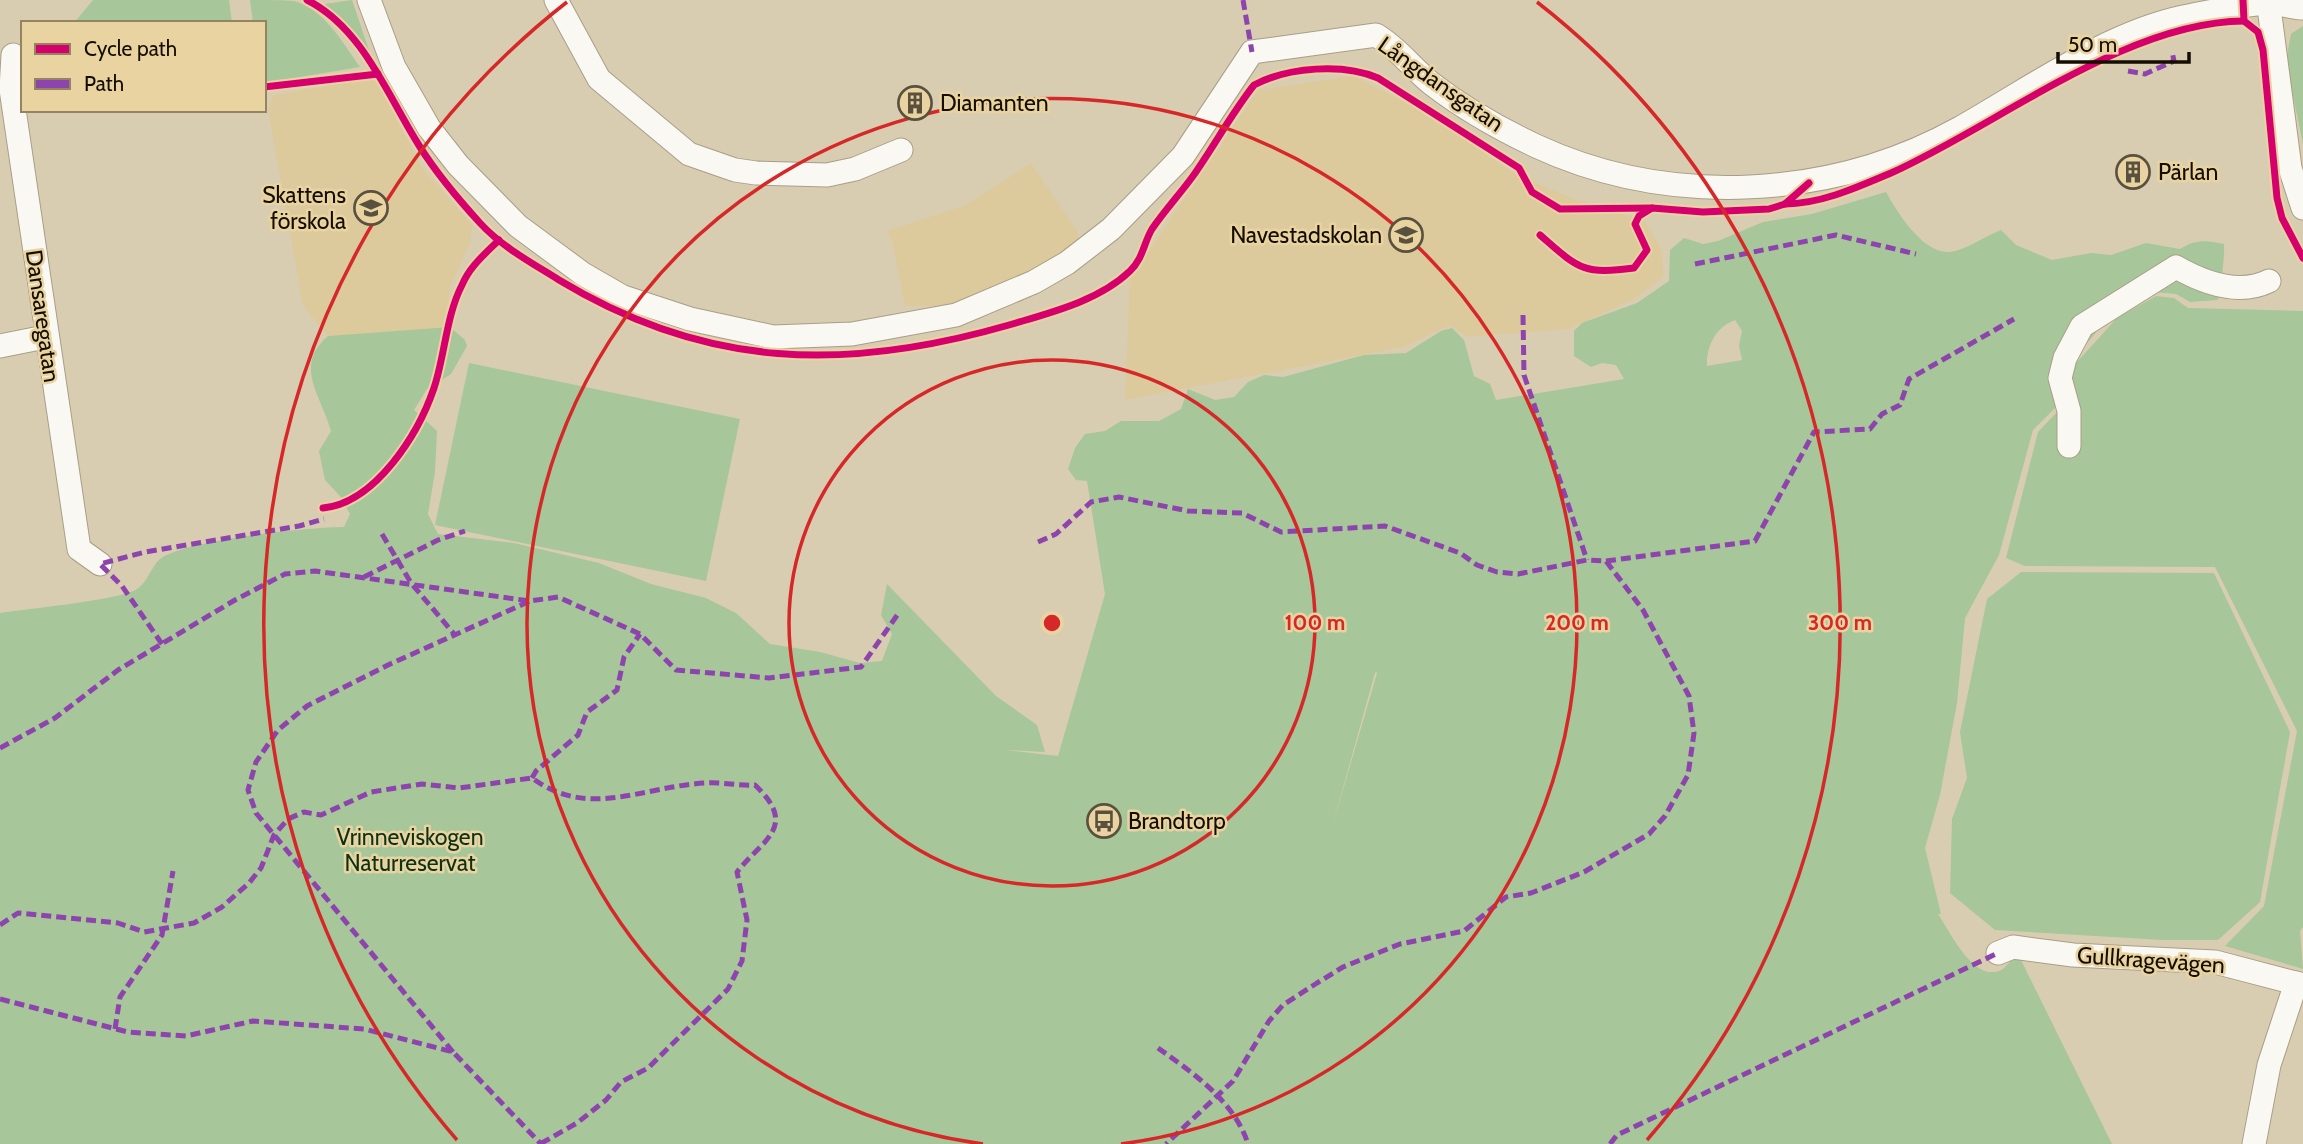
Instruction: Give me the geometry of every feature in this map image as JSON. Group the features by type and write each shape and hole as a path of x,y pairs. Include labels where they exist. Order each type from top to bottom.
{"street":[{"name":"Långdansgatan","path":"369,0 394,67 429,128 458,165 518,226 583,274 623,297 690,319 773,337 852,334 957,315 1010,293 1067,263 1111,229 1183,156 1252,52 1376,36 1390,44 1430,82 1458,102 1556,154 1615,174 1657,181 1702,186 1783,187 1816,182 1907,153 1957,129 2066,66 2144,30 2181,18 2268,1 2303,8"},
{"path":"556,0 599,79 689,154 746,172 827,175 855,169 901,150"},
{"path":"2268,1 2290,167 2303,208"},
{"name":"Dansaregatan","path":"13,55 11,89 45,337 79,549 100,564"},
{"path":"2069,446 2069,411 2060,378 2065,358 2082,326 2176,267 2208,284 2253,289 2269,281"},
{"path":"0,346 45,337"},
{"name":"Gullkragevägen","path":"1998,953 2013,947 2073,955 2215,962 2299,984"},
{"path":"2254,1144 2269,1065 2299,984"}],"shaded area":[{"name":"Navestadskolan","path":"1353,76 1426,113 1513,173 1567,196 1644,221 1662,250 1663,277 1634,299 1569,329 1468,337 1450,325 1404,347 1125,400 1130,279 1258,90"},
{"name":"Skattens förskola","path":"375,78 422,168 472,225 470,243 450,287 444,328 328,336 303,306 268,109 274,95"},
{"path":"1031,163 1077,231 1080,242 1039,268 969,298 943,306 905,306 892,240 887,231 966,205"}],"green space":[{"path":"93,0 229,0 232,21 76,21"},
{"path":"250,0 294,1 305,5 332,28 360,67 266,83 266,21 253,21"},
{"path":"352,0 372,59 325,4"},
{"path":"2303,26 2303,144 2286,61 2291,34"},
{"name":"Vrinneviskogen Naturreservat","path":"1886,192 1914,232 1933,248 1944,252 1955,251 2001,230 2016,245 2052,260 2091,253 2111,255 2146,243 2180,249 2201,241 2224,244 2223,293 2217,300 2190,302 2176,294 2154,292 2113,313 2072,360 2056,407 2033,430 1999,555 1965,618 1957,703 1940,795 1925,848 1941,914 1938,914 1950,933 1965,955 1983,970 1993,972 2003,969 2017,952 2112,1144 0,1144 0,613 128,593 140,586 160,559 195,546 277,532 344,527 350,514 340,496 325,480 319,451 331,431 316,393 311,370 312,358 328,336 450,327 465,340 467,346 451,374 427,389 414,410 437,431 435,472 428,514 438,534 514,543 599,563 651,584 706,598 736,613 770,644 820,652 860,663 882,661 892,634 881,615 887,584 996,696 1037,725 1045,752 1006,750 1058,756 1105,594 1087,481 1076,480 1068,469 1075,448 1085,434 1105,431 1121,421 1159,421 1181,409 1188,389 1215,400 1234,397 1248,382 1264,375 1283,377 1364,355 1406,353 1441,331 1452,328 1464,340 1474,376 1490,384 1496,400 1624,379 1616,365 1602,363 1591,367 1574,356 1574,331 1582,323 1637,303 1669,281 1670,250 1684,238 1703,244 1718,241 1763,222 1812,214","holes":["1735,320 1742,331 1739,346 1742,360 1707,366 1708,351 1714,338 1722,327","1375,673 1377,673 1331,831"]},
{"path":"2156,296 2174,298 2188,308 2303,311 2303,927 2300,931 2303,969 2225,946 2264,906 2297,731 2215,567 2025,566 2006,558 2038,432 2060,409 2076,363 2117,318"},
{"path":"469,363 740,419 706,581 435,525"},
{"path":"2021,572 2214,573 2290,732 2260,902 2218,940 2163,940 1995,930 1950,893 1952,819 1967,778 1960,732 1987,599"}],"marked path":[{"path":"1243,0 1252,52"},
{"path":"2128,71 2145,74 2174,61 2172,51"},
{"path":"1695,264 1836,235 1916,254"},
{"path":"1523,315 1524,375 1587,560"},
{"path":"1606,561 1755,541 1814,432 1870,429 1882,414 1900,405 1909,379 2014,319"},
{"path":"1038,542 1056,534 1091,502 1119,497 1188,511 1242,513 1281,532 1385,526 1460,553 1477,565 1497,572 1518,574 1587,560 1606,561 1643,610 1689,696 1694,733 1688,775 1665,816 1649,834 1584,872 1531,893 1506,897 1464,931 1400,944 1343,967 1317,983 1283,1005 1269,1021 1233,1081 1166,1144"},
{"path":"162,644 122,586 100,564 145,552 299,526 324,519"},
{"path":"364,577 438,540 465,531"},
{"path":"382,534 411,583 455,635"},
{"path":"0,748 55,718 118,670 235,600 285,574 315,571 530,601 558,597 640,634 676,670 769,678 861,667 898,614"},
{"path":"453,1052 256,813 248,790 256,762 278,730 307,706 388,665 530,601"},
{"path":"532,778 536,771 578,735 587,712 617,690 624,657 640,634"},
{"path":"0,925 18,913 118,923 144,932 194,923 222,907 249,883 261,868 274,835 288,819 304,812 321,815 371,792 422,784 459,788 532,778 575,797 596,799 683,785 755,785 768,799 775,822 766,841 737,872 747,920 742,961 728,989 648,1068 621,1082 606,1100 577,1123 540,1144"},
{"path":"115,1029 120,997 162,935 173,871"},
{"path":"1610,1144 1617,1135 1998,953"},
{"path":"0,999 128,1032 186,1036 253,1021 364,1029 453,1052 541,1144"},
{"path":"1158,1048 1223,1101 1242,1129 1248,1144"}],"cycle path":[{"path":"307,0 327,12 359,46 434,167 472,214 498,240 559,280 614,309 668,331 723,346 778,354 834,355 891,350 949,340 1009,325 1089,298 1118,281 1134,266 1152,229 1193,176 1254,85 1299,71 1349,70 1378,78 1519,168 1532,192 1560,209 1652,208"},
{"path":"2243,0 2244,21 2258,32 2263,50 2277,198 2282,218 2303,258"},
{"path":"1785,204 1826,198 1891,173 1932,153 2063,79 2154,38 2199,26 2244,21"},
{"path":"266,87 378,74"},
{"path":"1540,235 1582,267 1603,270 1634,268 1647,250 1635,224 1639,216 1652,208 1703,212 1769,209 1785,204 1809,183"},
{"path":"323,508 360,494 377,480 406,445 434,388 452,310 465,278 499,240"}],"place":[{"name":"Diamanten","path":"915,103"},
{"name":"Pärlan","path":"2133,172"},
{"name":"Skattens förskola","path":"371,208"},
{"name":"Navestadskolan","path":"1406,235"},
{"name":"Brandtorp","path":"1104,821"}]}
